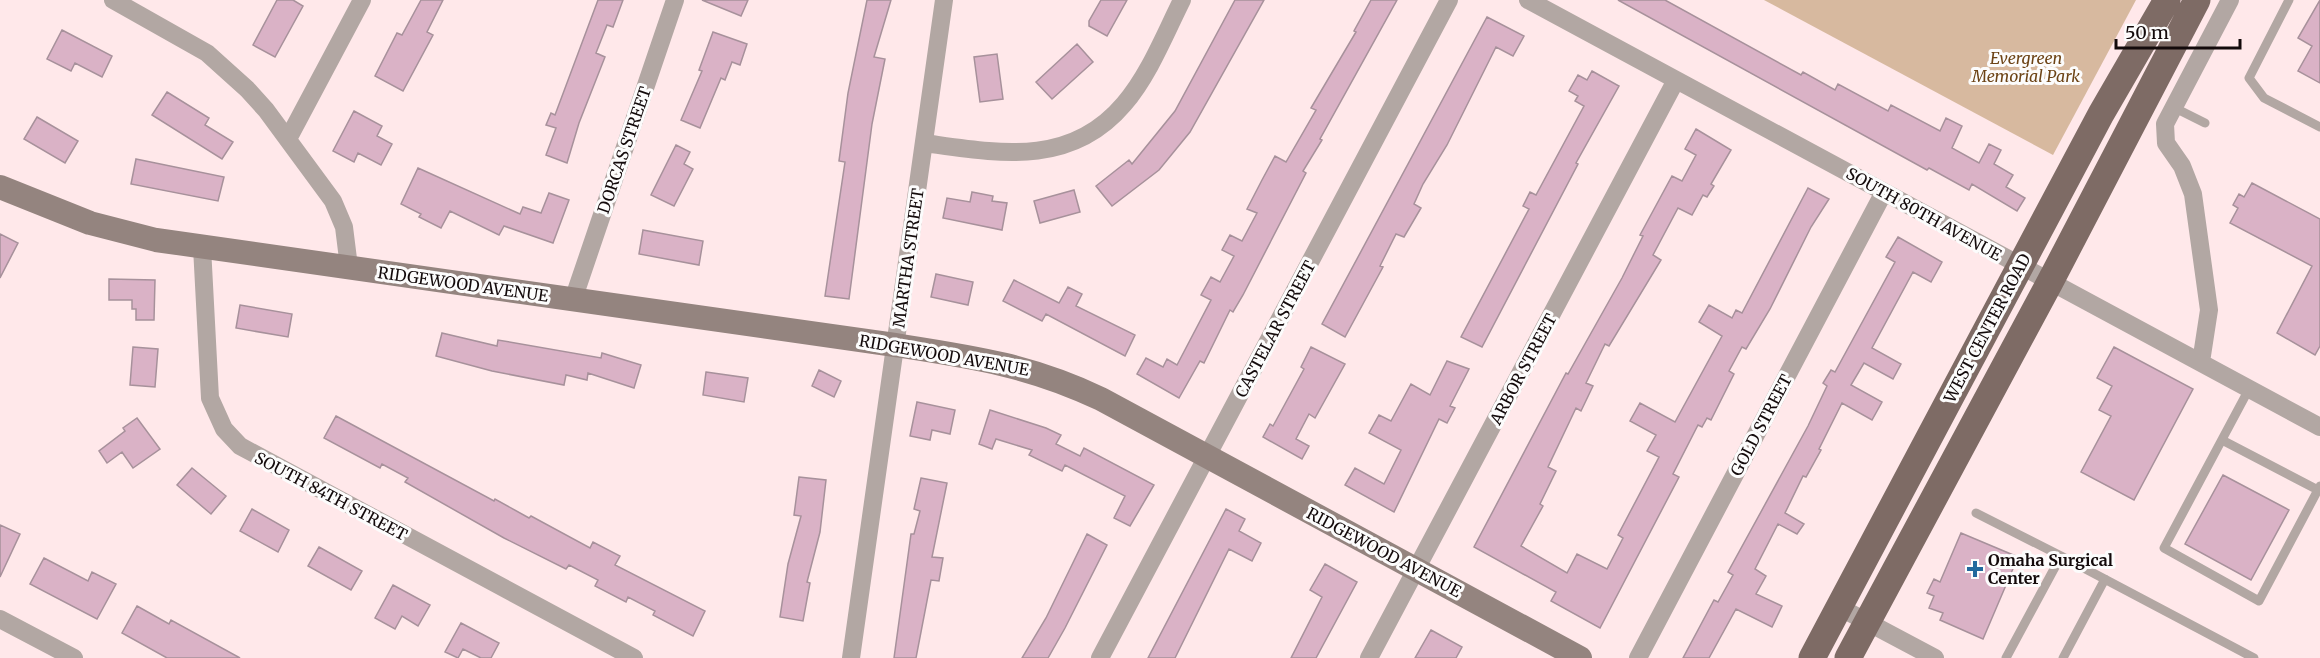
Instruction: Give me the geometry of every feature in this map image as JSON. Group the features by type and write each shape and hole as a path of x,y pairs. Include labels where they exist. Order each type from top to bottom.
{"main road":[{"name":"WEST CENTER ROAD","path":"1812,658 2101,114 2167,0"},
{"name":"WEST CENTER ROAD","path":"1848,658 2050,282 2197,0"},
{"path":"0,187 90,223 156,240 202,247"},
{"name":"RIDGEWOOD AVENUE","path":"202,247 895,345 1014,365 1041,372 1101,399 1580,658"}],"street":[{"path":"113,0 207,54 247,89 288,139 340,213 349,267"},
{"path":"288,139 362,0"},
{"name":"DORCAS STREET","path":"573,300 675,0"},
{"name":"MARTHA STREET","path":"851,658 944,0"},
{"path":"924,143 1016,153 1062,146 1094,131 1124,104 1137,85 1182,0"},
{"name":"CASTELAR STREET","path":"1100,658 1449,0"},
{"name":"SOUTH 80TH AVENUE","path":"1528,0 2320,427"},
{"path":"2201,362 2209,310 2190,183 2166,143 2163,133 2164,124 2230,0"},
{"name":"ARBOR STREET","path":"1369,658 1676,80"},
{"name":"GOLD STREET","path":"1638,658 1884,192"},
{"name":"SOUTH 84TH STREET","path":"202,247 210,398 225,429 240,446 634,658"},
{"path":"1839,607 1935,658"},
{"path":"0,619 74,658"}],"lane":[{"path":"2289,0 2249,78 2264,98 2320,127"},
{"path":"2174,107 2205,123"},
{"path":"2222,440 2319,488 2259,601 2164,549 2249,389"},
{"path":"1976,513 2254,658"},
{"path":"2006,658 2061,556"},
{"path":"2063,658 2105,579"}],"green space":[{"name":"Evergreen Memorial Park","path":"1764,0 2136,0 2053,155"}],"building":[{"path":"277,0 293,0 303,6 275,57 253,45"},
{"path":"421,0 443,0 427,32 433,35 403,91 375,76 397,33 402,35"},
{"path":"598,0 623,0 613,27 607,25 596,53 605,57 579,123 567,163 546,155 556,128 546,125 551,113 555,115"},
{"path":"702,0 748,0 741,16"},
{"path":"867,0 891,0 874,57 885,59 872,124 849,299 825,296 845,162 839,161 848,93"},
{"path":"1101,0 1127,0 1107,36 1089,26 1089,21"},
{"path":"1235,0 1264,0 1190,132 1159,170 1112,206 1096,186 1129,160 1132,164 1175,111"},
{"path":"1371,0 1397,0 1303,171 1306,173 1243,295 1233,312 1230,310 1204,363 1200,361 1179,398 1137,374 1146,358 1163,367 1167,359 1177,365 1211,300 1201,295 1211,277 1220,282 1234,256 1222,250 1230,235 1242,241 1257,213 1247,209 1262,180 1275,156 1286,162 1316,110 1311,108 1356,32 1354,31"},
{"path":"1618,0 1665,0 1801,75 1803,72 1835,90 1838,84 1888,111 1891,105 1940,131 1946,118 1962,126 1952,148 1979,163 1989,144 2001,150 1994,164 2013,175 2006,187 2025,198 2017,211 1972,184 1969,190 1929,168 1927,170"},
{"path":"2320,0 2320,83 2298,71 2312,46 2298,38"},
{"path":"1487,17 1524,36 1513,56 1496,47 1447,145 1423,184 1414,204 1421,208 1404,237 1396,234 1380,266 1383,267 1345,337 1322,324"},
{"path":"62,30 112,56 102,77 75,63 71,71 47,59"},
{"path":"713,32 747,44 740,65 732,62 725,80 721,78 700,128 681,120 702,71 699,70"},
{"path":"1077,44 1093,62 1052,99 1036,82"},
{"path":"997,54 1003,99 980,102 974,57"},
{"path":"1592,71 1619,86 1576,163 1578,164 1482,347 1461,337 1529,209 1523,206 1530,192 1536,195 1584,106 1575,101 1578,96 1569,91 1578,75 1587,80"},
{"path":"167,92 209,118 205,125 233,142 222,159 152,115"},
{"path":"354,111 382,126 377,136 392,144 381,165 358,153 354,162 333,151"},
{"path":"37,117 78,141 65,163 24,139"},
{"path":"1696,129 1731,150 1711,184 1714,186 1707,197 1703,195 1692,215 1678,208 1653,255 1661,260 1609,346 1605,344 1586,383 1593,386 1581,411 1576,408 1548,467 1556,471 1540,504 1543,506 1521,546 1567,573 1577,554 1607,569 1623,538 1618,535 1659,457 1647,451 1656,435 1630,421 1640,403 1675,422 1722,336 1699,322 1709,305 1732,318 1736,310 1742,313 1808,188 1829,199 1811,227 1770,309 1746,349 1742,347 1729,371 1734,374 1711,420 1707,418 1702,427 1698,425 1673,474 1679,477 1600,628 1551,601 1556,592 1474,547 1566,373 1568,374 1622,278 1643,236 1640,235 1672,176 1682,181 1696,155 1685,149"},
{"path":"676,145 690,152 684,164 693,169 674,206 651,195"},
{"path":"136,159 224,177 218,201 131,184"},
{"path":"418,168 520,214 523,207 541,213 549,193 569,200 553,243 504,226 499,235 450,211 441,228 419,217 421,214 401,204"},
{"path":"2252,183 2320,219 2320,346 2315,355 2277,333 2312,266 2230,223 2238,208 2233,205 2239,194 2244,197"},
{"path":"1074,190 1080,212 1040,223 1034,201"},
{"path":"972,192 993,196 992,201 1007,203 1002,230 943,218 947,198 970,202"},
{"path":"643,230 703,241 699,265 639,254"},
{"path":"0,234 18,243 0,278"},
{"path":"1898,237 1942,262 1931,282 1913,272 1872,348 1901,364 1893,379 1864,363 1851,385 1882,402 1872,420 1842,403 1819,449 1821,450 1806,477 1803,476 1785,513 1804,524 1797,534 1778,524 1755,569 1766,576 1756,594 1782,606 1772,627 1736,609 1709,658 1683,658 1714,600 1718,602 1733,575 1728,572 1808,426 1827,386 1823,383 1831,370 1835,372 1895,262 1886,257"},
{"path":"936,274 973,282 968,305 931,297"},
{"path":"109,279 155,280 154,320 136,320 136,309 132,309 132,300 109,300"},
{"path":"1014,280 1059,303 1068,287 1082,294 1076,306 1135,335 1125,356 1046,314 1042,321 1003,301"},
{"path":"240,305 292,314 288,337 236,328"},
{"path":"442,333 497,346 498,340 601,358 602,353 641,365 634,388 588,373 587,380 566,375 564,385 492,371 436,356"},
{"path":"133,347 158,349 155,387 130,385"},
{"path":"1311,347 1345,364 1315,418 1309,414 1296,439 1309,446 1302,459 1263,437 1270,424 1273,426 1304,369 1301,367"},
{"path":"2114,347 2193,389 2134,500 2081,472 2111,416 2099,410 2112,386 2097,378"},
{"path":"1447,361 1469,369 1450,406 1455,408 1447,423 1439,419 1394,512 1345,485 1355,468 1384,484 1401,450 1369,433 1379,415 1391,421 1411,384 1430,395"},
{"path":"819,370 841,381 834,397 812,386"},
{"path":"706,372 748,378 744,402 703,395"},
{"path":"917,402 955,410 950,434 932,430 930,440 910,436"},
{"path":"990,410 1046,428 1061,435 1056,444 1080,456 1084,448 1154,485 1130,526 1114,518 1125,496 1065,465 1062,471 1029,455 1032,450 996,439 992,449 979,444"},
{"path":"336,416 494,501 495,499 529,518 531,516 590,548 593,542 620,556 615,565 705,611 693,636 653,615 655,611 628,597 626,602 595,586 598,580 569,565 566,569 504,538 405,482 408,478 382,464 380,468 324,438"},
{"path":"137,418 160,449 133,468 122,452 107,463 99,451 125,431 123,428"},
{"path":"192,468 226,496 211,514 177,485"},
{"path":"2223,475 2289,510 2251,580 2185,544"},
{"path":"799,477 826,480 820,532 807,582 810,583 803,621 780,617 788,564 801,516 794,515"},
{"path":"921,478 947,483 932,557 943,558 939,581 931,580 916,658 894,658 911,534 914,534 920,511 914,509"},
{"path":"252,509 289,530 278,552 240,531"},
{"path":"1226,509 1245,519 1239,531 1261,543 1252,561 1229,549 1175,658 1148,658"},
{"path":"0,525 20,534 0,577"},
{"path":"1961,533 2018,557 1983,639 1940,620 1943,613 1929,608 1934,596 1927,593 1934,579 1940,582"},
{"path":"1087,534 1107,545 1065,628 1048,658 1022,658 1046,618"},
{"path":"319,547 362,571 351,590 308,566"},
{"path":"44,558 88,581 92,572 116,584 97,619 30,584"},
{"path":"1325,564 1357,582 1316,658 1291,658 1322,597 1310,590"},
{"path":"393,585 430,605 418,626 402,616 395,629 375,618"},
{"path":"137,606 169,624 171,620 240,658 167,658 122,633"},
{"path":"461,623 499,643 491,658 481,658 463,649 458,658 445,652"},
{"path":"1431,630 1462,647 1456,658 1415,658"}],"place":[{"name":"Omaha Surgical Center","path":"1975,569"}]}
